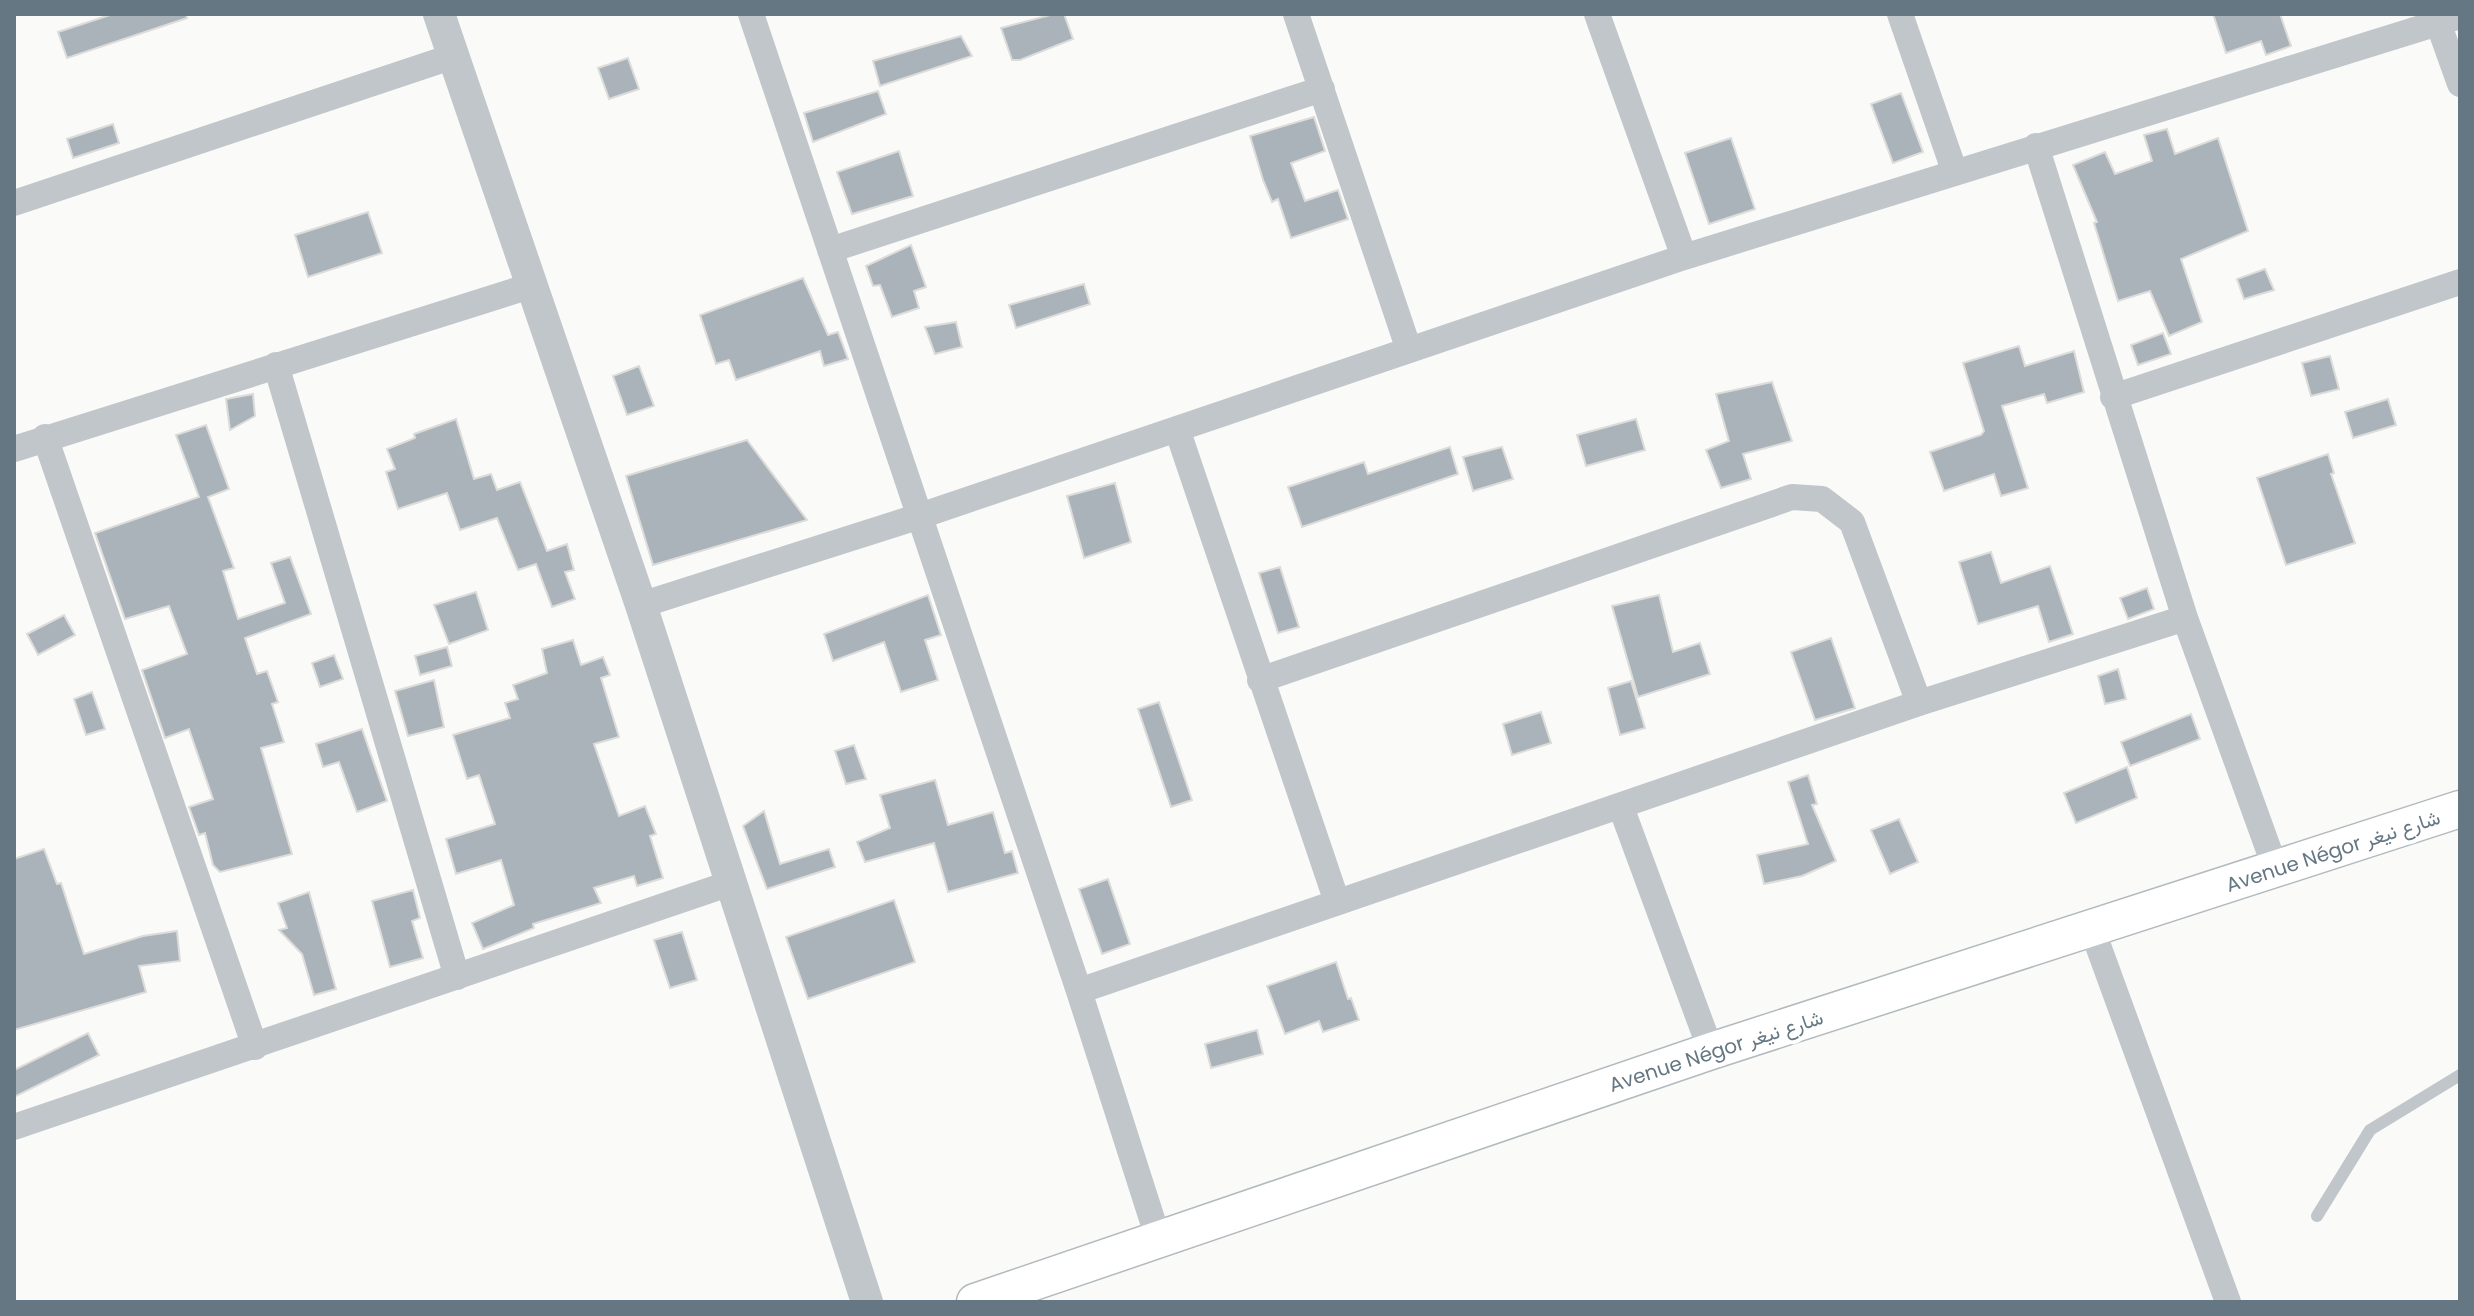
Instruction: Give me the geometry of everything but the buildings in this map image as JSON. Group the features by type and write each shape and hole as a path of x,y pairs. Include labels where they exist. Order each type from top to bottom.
{"main road":[{"name":"Avenue Négor شارع نيغر","path":"975,1302 1711,1051 2460,809"}],"street":[{"path":"439,14 641,605 867,1302"},
{"path":"751,14 1079,991 1159,1241"},
{"path":"1296,14 1409,350"},
{"path":"1597,14 1684,257"},
{"path":"1900,14 1955,173"},
{"path":"641,605 920,516 1684,257 2444,18 2460,84"},
{"path":"14,203 454,56"},
{"path":"830,250 1322,89"},
{"path":"2036,146 2185,618 2276,870"},
{"path":"2113,397 2460,282"},
{"path":"14,449 530,286"},
{"path":"276,365 457,977"},
{"path":"1177,429 1337,902"},
{"path":"45,437 255,1047"},
{"path":"1260,680 1792,497 1822,499 1852,522 1919,703"},
{"path":"1079,991 1919,703 2185,618"},
{"path":"1621,807 1711,1051"},
{"path":"14,1127 731,883"},
{"path":"2092,929 2228,1302"}],"lane":[{"path":"2317,1216 2370,1130 2460,1075"}]}
